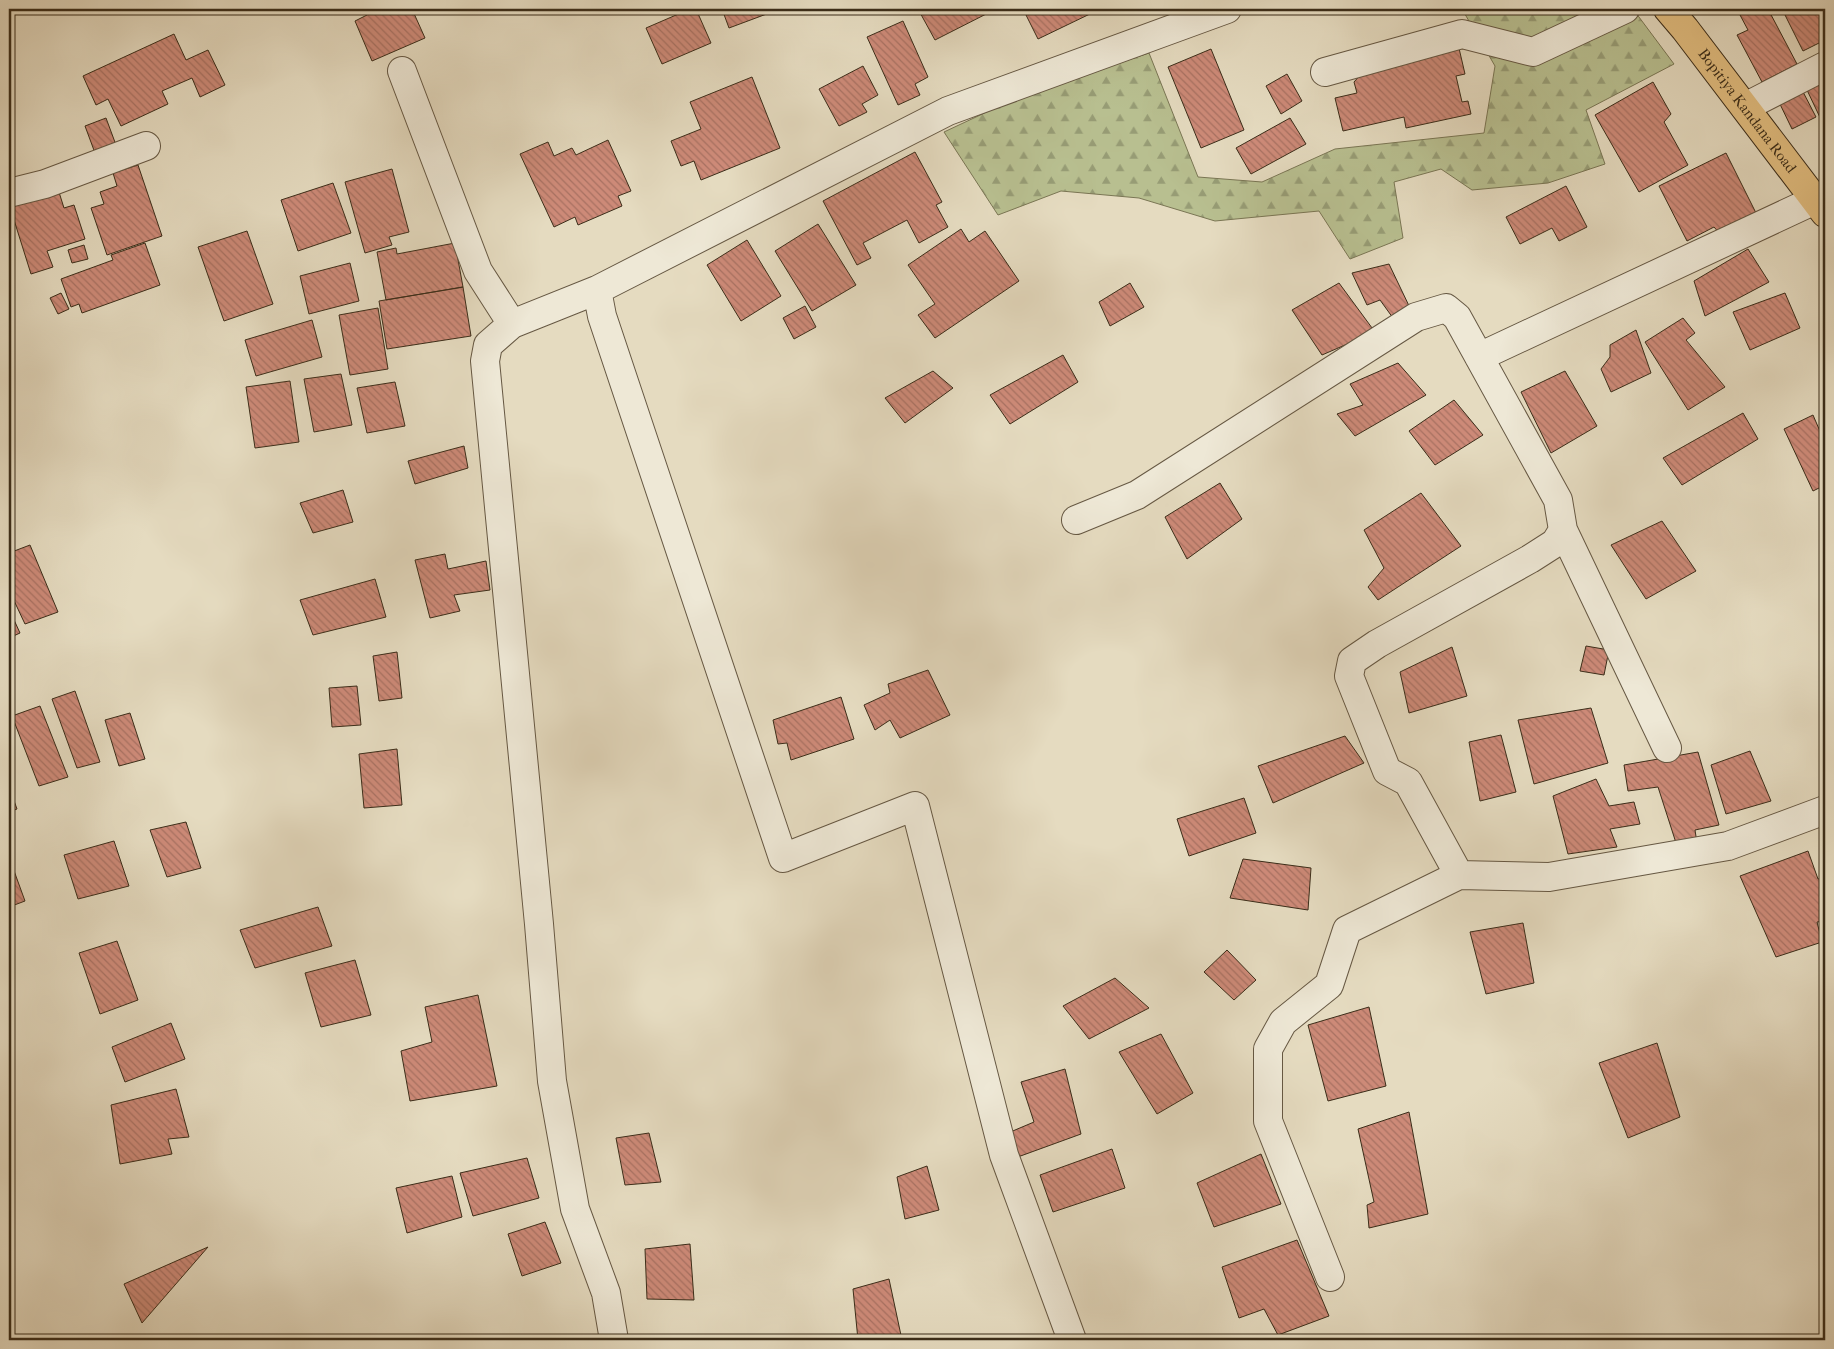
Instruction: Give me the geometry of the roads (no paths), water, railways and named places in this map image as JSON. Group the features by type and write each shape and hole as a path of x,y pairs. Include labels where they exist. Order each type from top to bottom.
{"main road":[{"name":"Bopitiya Kandana Road","path":"1668,9 1820,207"}],"street":[{"path":"614,1340 606,1293 575,1210 552,1081 538,914 485,361 488,345 512,324 597,290 948,111 1227,9"},
{"path":"1325,72 1462,34 1533,52 1625,9"},
{"path":"1745,107 1825,66"},
{"path":"402,71 478,270 512,324"},
{"path":"9,193 45,184 146,146"},
{"path":"1479,357 1820,207"},
{"path":"597,290 602,316 783,858 915,806 1004,1155 1072,1340"},
{"path":"1076,520 1136,495 1416,316 1446,308 1457,317 1558,500 1564,530 1667,748"},
{"path":"1459,875 1408,782 1387,771 1349,676 1352,662 1377,644 1556,543 1564,530"},
{"path":"1330,1277 1268,1121 1268,1049 1283,1022 1329,986 1347,930 1459,875 1549,877 1728,846 1825,810"}]}
